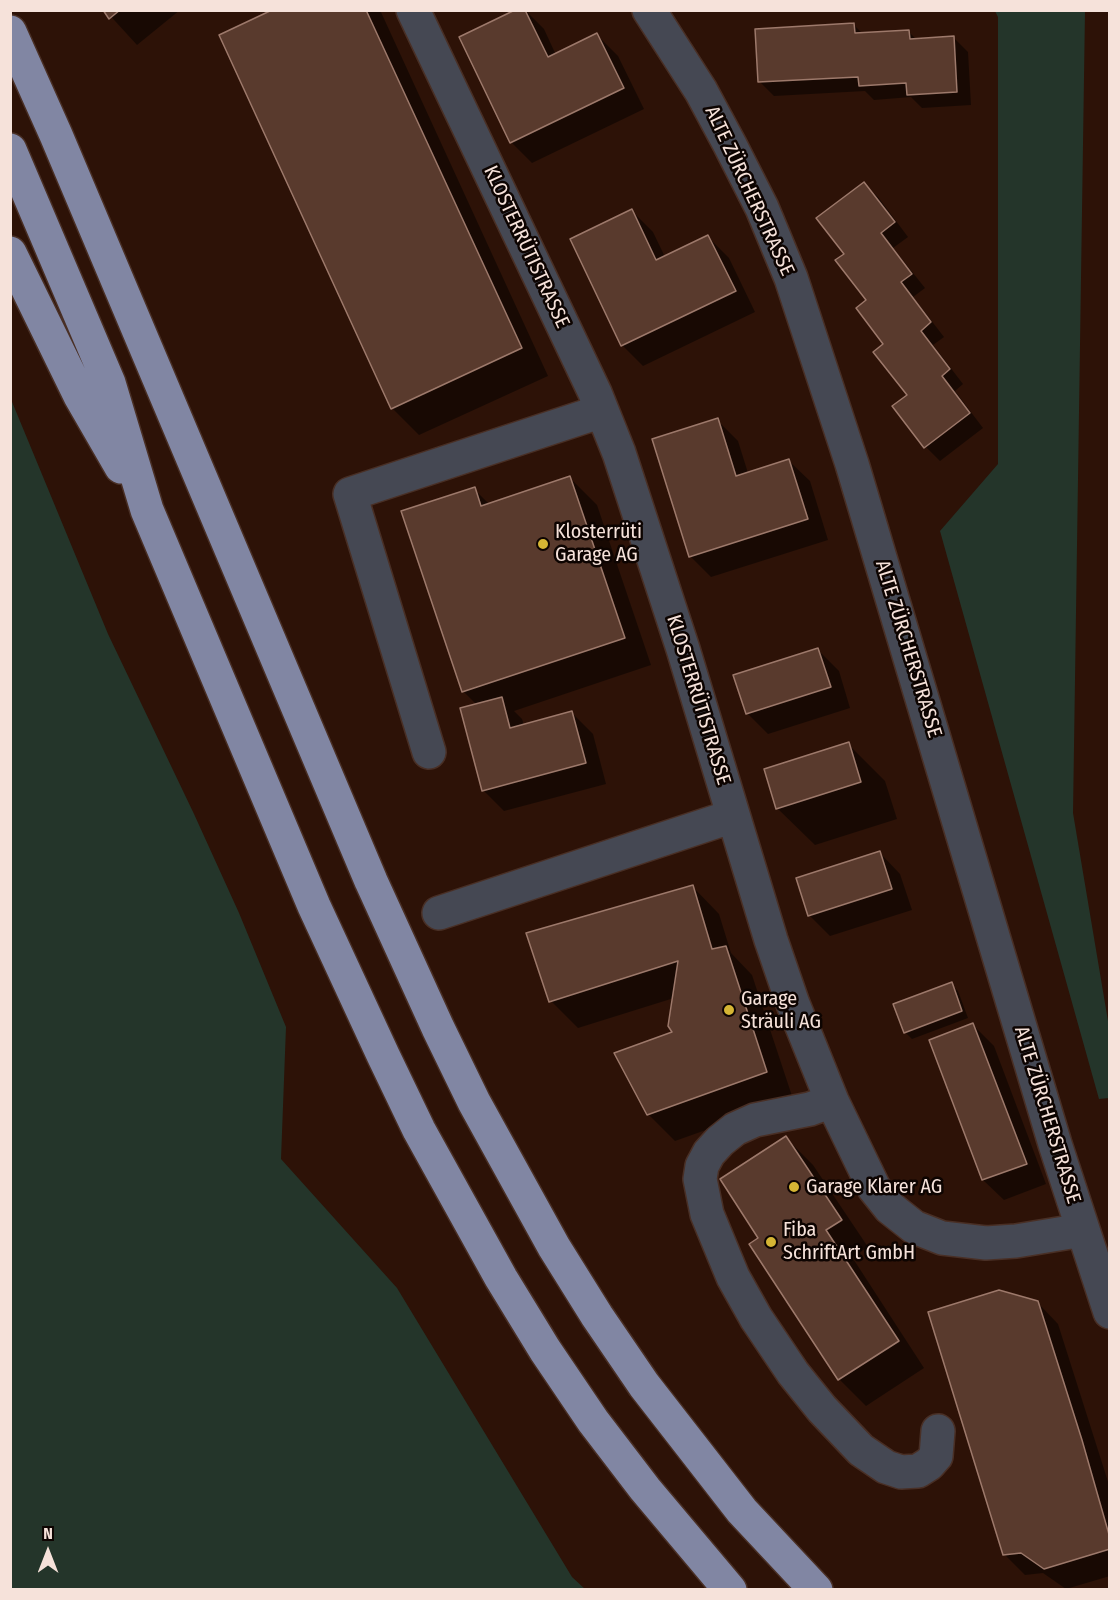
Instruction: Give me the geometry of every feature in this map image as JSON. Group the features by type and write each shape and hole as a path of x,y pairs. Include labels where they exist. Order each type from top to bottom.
{"highway":[{"path":"10,32 56,135 371,881 474,1102 513,1176 554,1246 597,1316 644,1385 742,1511 816,1590"},
{"path":"10,150 109,382 147,510 294,858 348,981 419,1130 459,1205 528,1323 593,1420 645,1489 730,1590"},
{"path":"10,253 80,396 147,510"}],"street":[{"name":"KLOSTERRÜTISTRASSE","path":"413,10 603,411 683,649 771,940 793,1004 832,1101 874,1188 890,1208 914,1227 942,1238 986,1243 1041,1238 1083,1230"},
{"name":"ALTE ZÜRCHERSTRASSE","path":"649,10 701,92 730,145 762,208 791,278 852,464 1055,1144 1110,1312"},
{"path":"429,752 350,495 603,411"},
{"path":"439,913 733,816"},
{"path":"832,1101 810,1109 755,1120 735,1128 720,1141 702,1166 701,1194 707,1215 733,1276 756,1318 793,1373 822,1409 861,1450 886,1467 901,1472 918,1471 936,1456 938,1431"}],"green space":[{"path":"995,11 1085,11 1073,813 1109,1027 1109,1098 1099,1099 940,531 998,464 998,17"},
{"path":"10,397 108,634 239,913 286,1027 281,1159 397,1288 572,1577 585,1589 11,1589"}],"building":[{"path":"103,10 120,10 109,19"},
{"path":"272,10 366,10 522,348 391,409 219,35"},
{"path":"515,10 525,10 548,57 597,33 624,88 510,143 459,37"},
{"path":"854,23 855,33 909,30 910,39 954,36 957,92 907,95 906,83 859,86 858,77 758,82 755,29"},
{"path":"864,182 895,222 881,233 912,274 901,282 931,322 921,331 950,369 942,376 970,413 924,448 892,406 907,395 873,352 883,344 856,308 866,300 835,260 844,254 816,218"},
{"path":"632,209 656,260 708,235 736,291 621,346 570,239"},
{"path":"718,418 736,476 789,459 808,519 689,557 652,439"},
{"path":"570,476 625,638 462,692 401,511 475,487 481,506"},
{"path":"818,648 831,687 746,714 733,675"},
{"path":"502,697 510,728 572,711 586,763 482,791 460,708"},
{"path":"849,742 861,782 776,809 764,769"},
{"path":"880,851 892,889 808,916 796,878"},
{"path":"693,885 712,949 726,946 767,1072 647,1115 614,1053 672,1032 668,1026 678,961 549,1002 526,933"},
{"path":"952,982 962,1011 904,1033 893,1004"},
{"path":"973,1023 1027,1164 982,1180 929,1040"},
{"path":"786,1136 842,1220 826,1230 899,1341 838,1380 749,1244 758,1238 720,1179"},
{"path":"999,1290 1038,1301 1110,1538 1110,1549 1044,1569 1021,1553 1003,1555 928,1312"}],"place":[{"name":"Klosterrüti Garage AG","path":"543,544"},
{"name":"Garage Sträuli AG","path":"729,1010"},
{"name":"Garage Klarer AG","path":"794,1187"},
{"name":"Fiba SchriftArt GmbH","path":"771,1242"}]}
